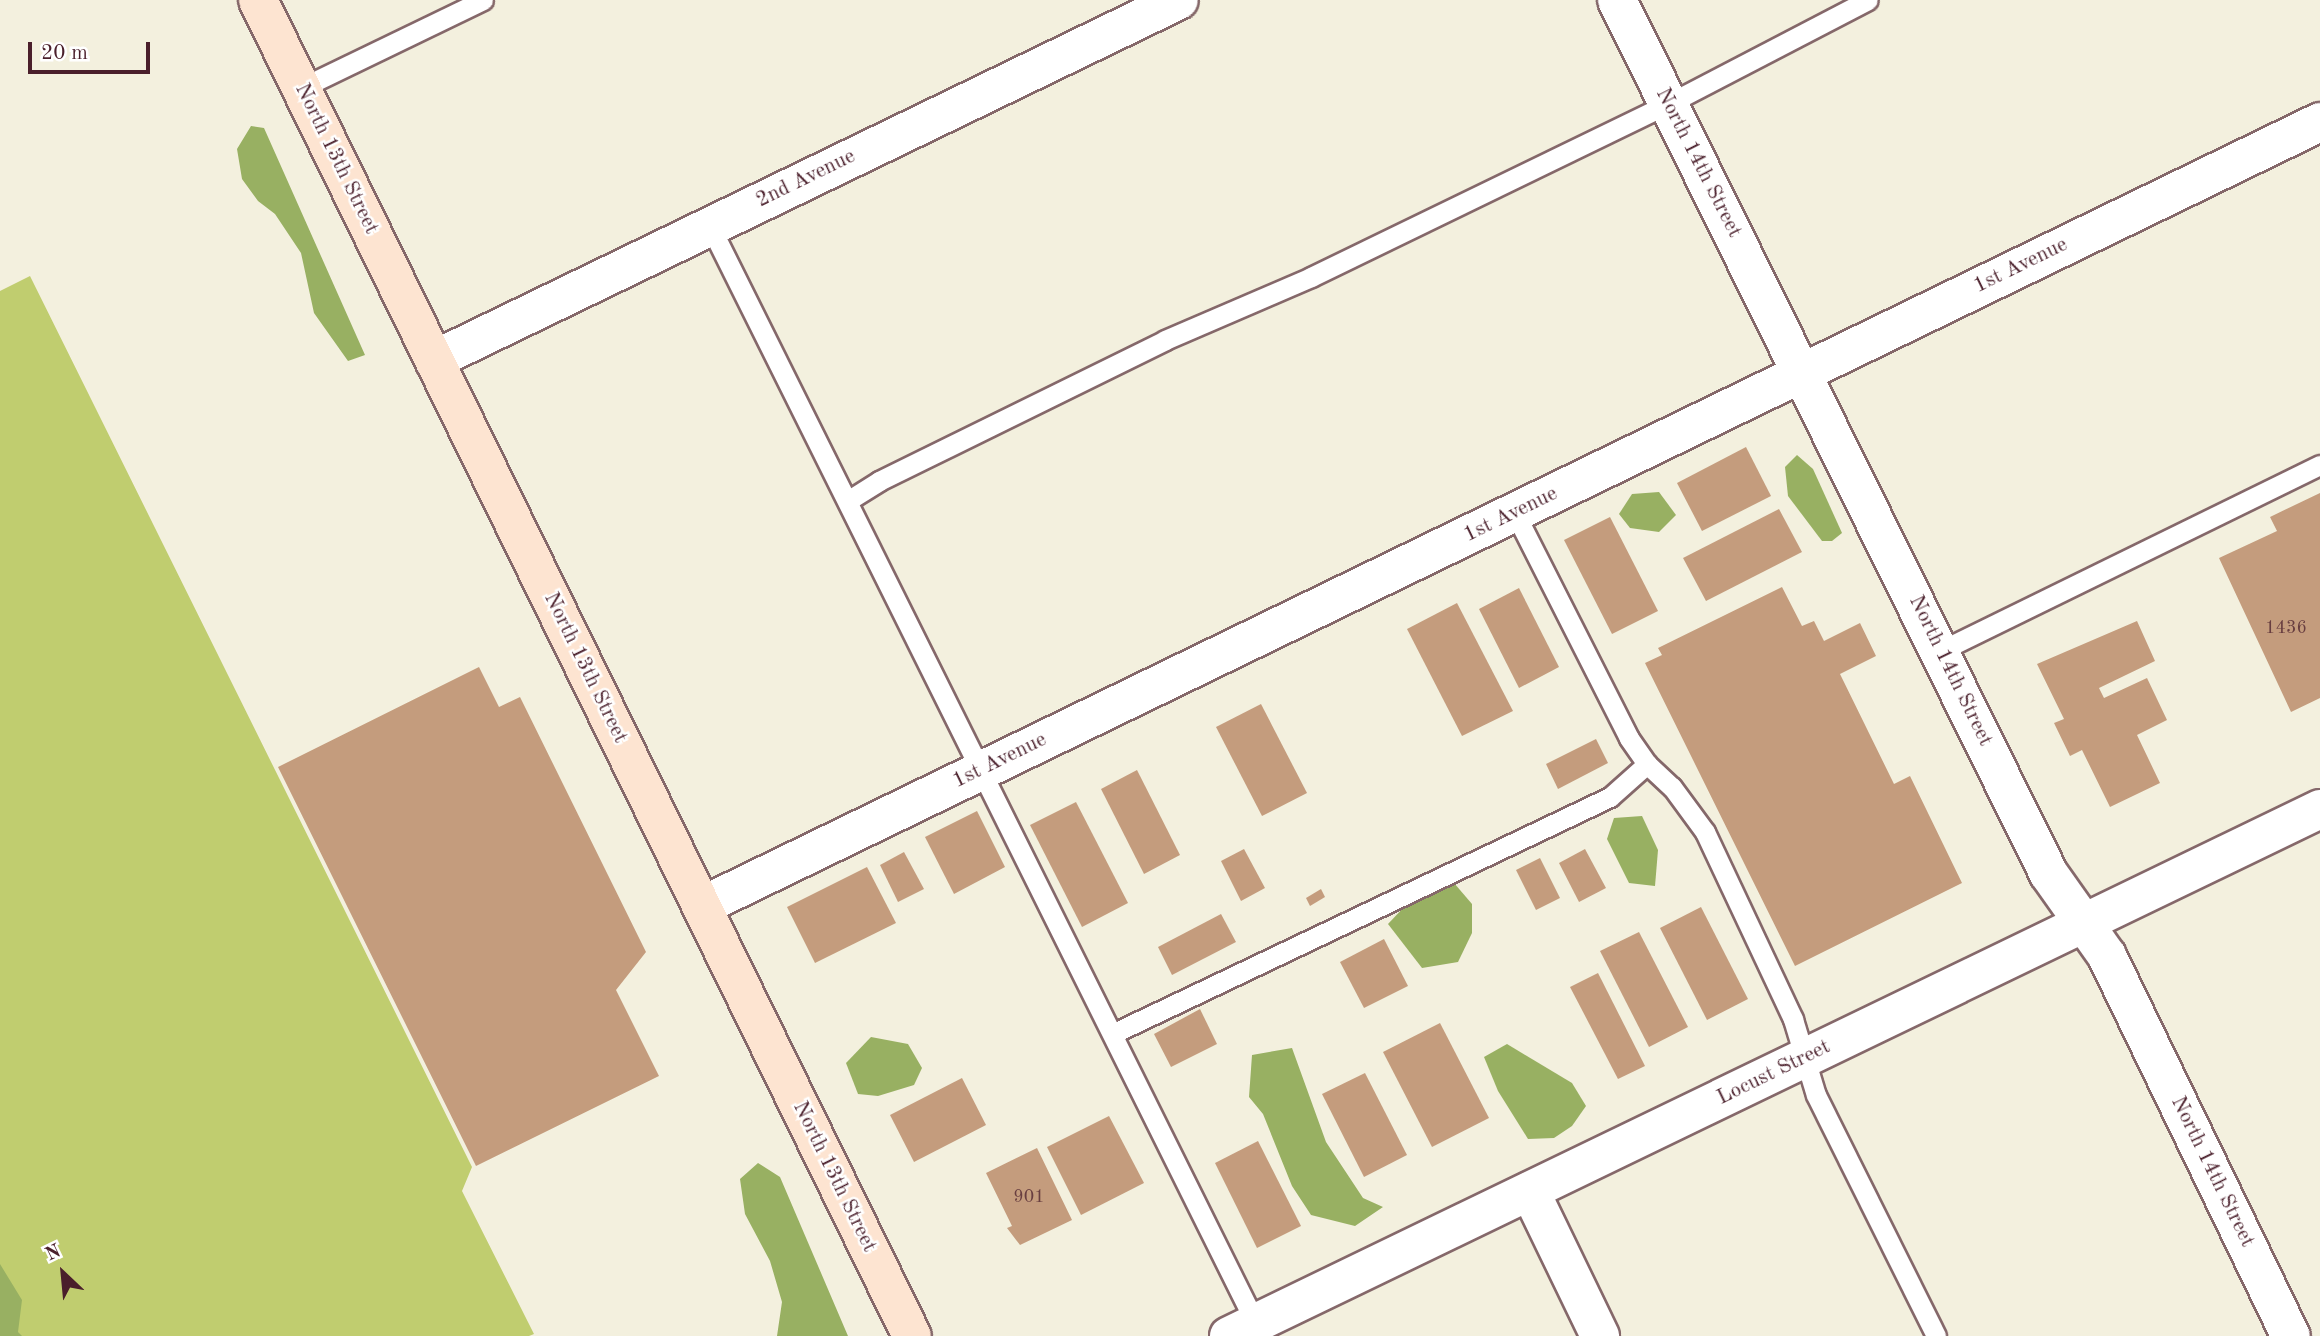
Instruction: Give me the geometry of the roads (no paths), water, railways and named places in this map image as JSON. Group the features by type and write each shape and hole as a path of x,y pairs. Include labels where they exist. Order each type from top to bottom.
{"main road":[{"name":"North 13th Street","path":"258,0 912,1336"}],"street":[{"name":"2nd Avenue","path":"434,360 1179,0"},
{"name":"North 14th Street","path":"1617,0 2049,874 2086,922 2107,957 2291,1336"},
{"name":"1st Avenue","path":"702,906 2320,122"},
{"name":"Locust Street","path":"1249,1332 1530,1191 2320,809"},
{"path":"1530,1191 1600,1336"}],"lane":[{"path":"301,88 483,0"},
{"path":"849,500 1164,340 1311,276 1668,104 1868,0"},
{"path":"710,226 1114,1032 1249,1332"},
{"path":"1940,651 2320,465"},
{"path":"1515,513 1617,715 1647,764 1672,787 1705,832 1793,1020 1816,1095 1936,1336"},
{"path":"1114,1032 1610,797 1647,764"}]}
